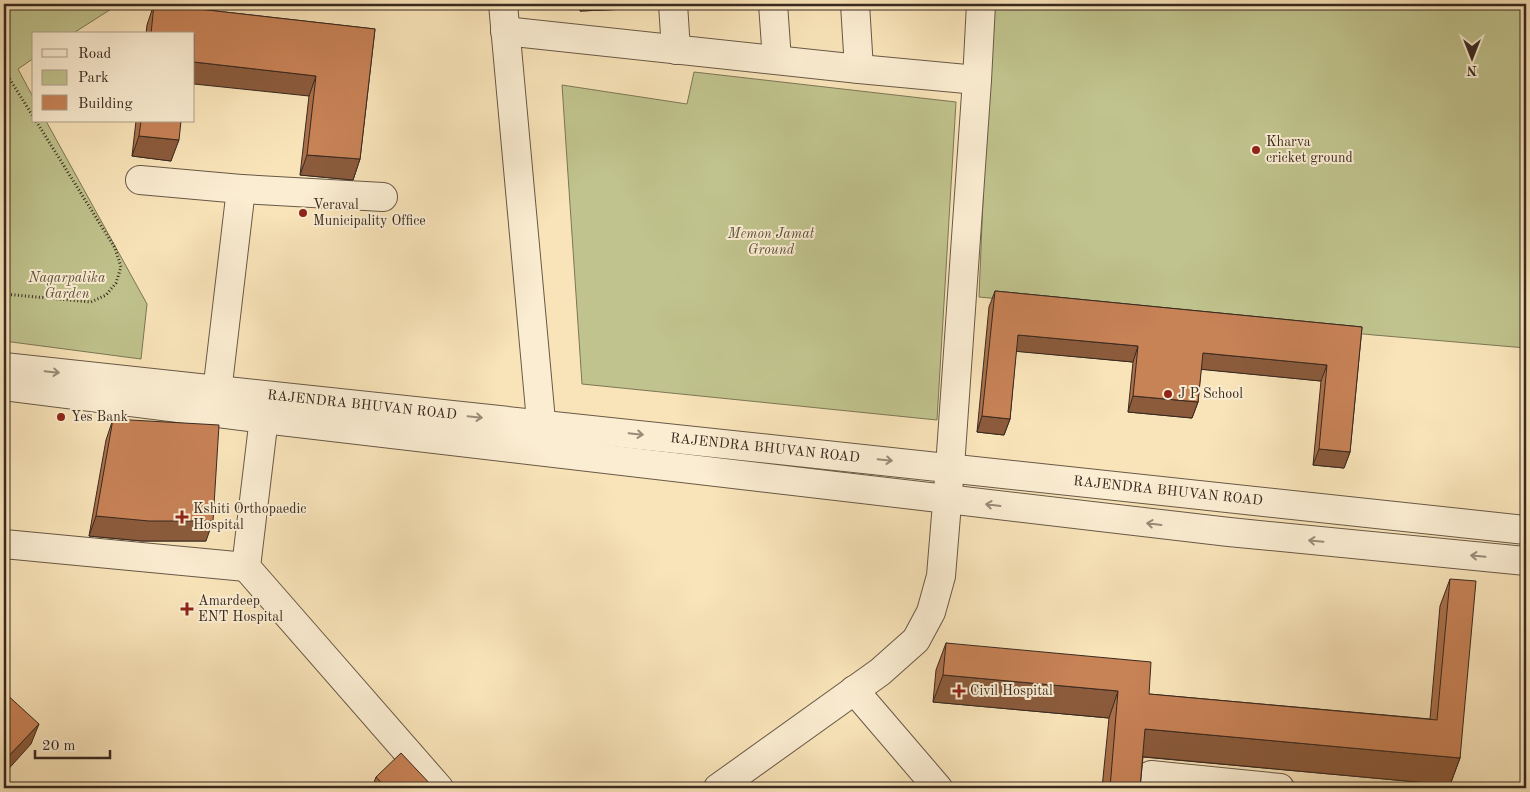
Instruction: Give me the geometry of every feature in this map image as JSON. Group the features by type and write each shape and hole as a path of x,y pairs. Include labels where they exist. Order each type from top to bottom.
{"street":[{"path":"503,4 544,452"},
{"path":"672,4 676,50"},
{"path":"773,4 777,60"},
{"path":"855,4 859,69"},
{"path":"718,788 880,672 916,640 931,612 941,576 950,467 978,80 981,4"},
{"path":"505,31 978,80"},
{"path":"140,180 241,189 383,197"},
{"path":"4,386 216,401 241,189"},
{"name":"RAJENDRA BHUVAN ROAD","path":"4,367 265,407 541,424 1526,530"},
{"path":"246,567 265,407 544,452 1188,527 1526,560"},
{"path":"1188,527 1192,494"},
{"path":"4,544 246,567 439,788"},
{"path":"854,690 938,788"},
{"path":"1150,788 1151,775 1280,788"}],"path":[{"path":"4,70 32,115"},
{"path":"4,294 91,302 106,295 116,283 122,267 114,248 36,122"}],"green space":[{"name":"Nagarpalika Garden","path":"4,4 119,4 75,32 32,32 32,59 18,69 32,95 32,122 47,122 147,304 141,359 4,341"},
{"name":"Kharva cricket ground","path":"991,4 1526,4 1526,348 979,297"},
{"name":"Memon Jamat Ground","path":"694,72 956,102 937,420 582,384 562,85 687,104"}],"building":[{"path":"154,4 375,29 360,159 307,155 316,76 195,62 195,32 151,32"},
{"path":"141,122 181,122 179,140 139,136"},
{"path":"995,291 1362,327 1350,452 1319,449 1327,365 1203,353 1198,402 1133,396 1138,346 1018,335 1010,419 982,416"},
{"path":"113,419 219,425 213,521 149,521 96,516"},
{"path":"1450,579 1476,581 1460,758 1145,729 1140,788 1110,788 1118,691 943,675 946,643 1151,662 1149,694 1437,720"},
{"path":"4,692 39,724 4,761"},
{"path":"401,753 434,788 386,788 376,777"}],"place":[{"name":"Kharva cricket ground","path":"1256,150"},
{"name":"Veraval Municipality Office","path":"303,213"},
{"name":"J P School","path":"1168,394"},
{"name":"Yes Bank","path":"61,417"},
{"name":"Kshiti Orthopaedic Hospital","path":"182,517"},
{"name":"Amardeep ENT Hospital","path":"187,609"},
{"name":"Civil Hospital","path":"959,691"}]}
